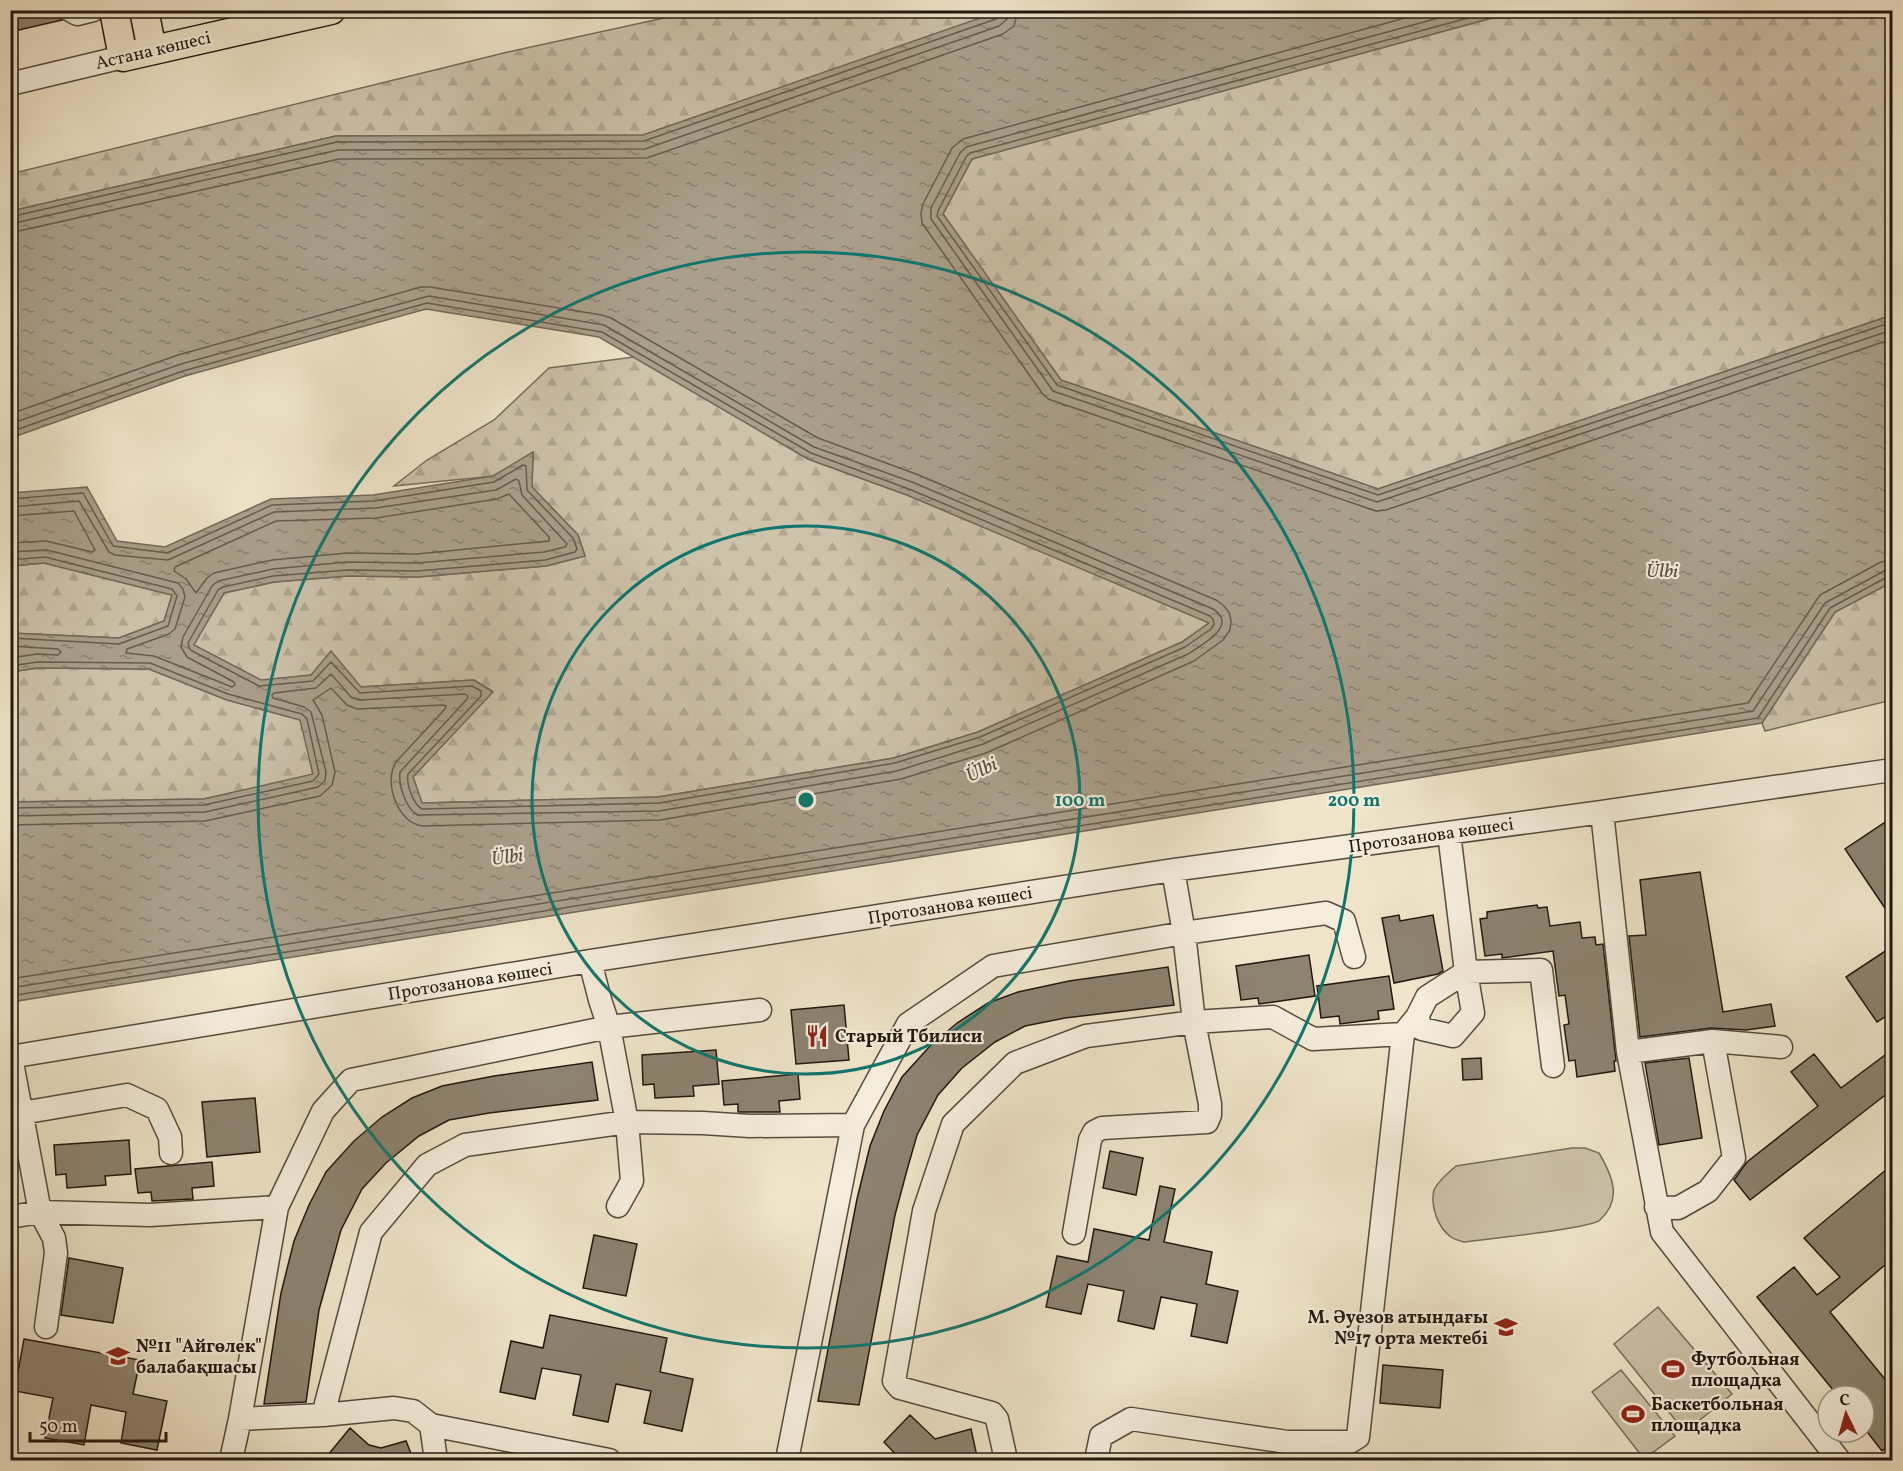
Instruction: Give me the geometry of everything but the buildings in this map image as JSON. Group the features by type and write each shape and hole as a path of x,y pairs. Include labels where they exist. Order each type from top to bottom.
{"main road":[{"path":"114,10 123,57"},
{"path":"144,10 152,50"},
{"name":"Астана көшесі","path":"123,57 331,10"}],"street":[{"path":"70,10 77,14 93,10"},
{"name":"Астана көшесі","path":"10,84 123,57"},
{"name":"Протозанова көшесі","path":"11,1058 590,961 1173,870 1893,770"},
{"path":"1602,812 1628,1052 1662,1232 1839,1461"},
{"path":"1418,1017 1422,1029 1453,1036 1473,1013 1449,833"},
{"path":"1074,1233 1090,1140 1094,1132 1102,1128 1207,1122 1210,1116 1210,1104 1194,1022 1184,933 1173,870"},
{"path":"787,1461 853,1125 908,1024 993,966 1184,933 1326,913 1344,921 1354,957"},
{"path":"590,961 609,1027 627,1122 632,1181 618,1206"},
{"path":"1096,1461 1101,1436 1131,1419 1287,1442 1350,1442 1358,1437 1403,1034 1418,1017 1427,997 1466,972 1541,970 1553,1066"},
{"path":"231,1461 277,1207 323,1111 351,1080 609,1027 760,1010"},
{"path":"1006,1461 997,1419 992,1413 900,1388 894,1381 924,1211 953,1124 1015,1063 1086,1036 1194,1022 1273,1017 1313,1039 1403,1034"},
{"path":"1628,1052 1713,1041 1781,1047"},
{"path":"1656,1207 1678,1209 1708,1191 1734,1158 1713,1041"},
{"path":"11,1058 15,1114 40,1212 54,1238 56,1253 46,1327"},
{"path":"15,1114 127,1095 157,1110 170,1137 171,1153"},
{"path":"323,1414 371,1232 427,1165 465,1145 627,1122 750,1126 853,1125"},
{"path":"10,1217 40,1212 150,1215 277,1207"},
{"path":"240,1419 394,1408 412,1411 431,1425 609,1461"},
{"path":"431,1425 436,1461"}],"green space":[{"path":"1827,10 1892,11 1892,315 1378,489 1061,380 943,214 972,159 1492,18 1827,13"},
{"path":"696,11 1003,11 643,135 336,136 11,211 10,174 508,52"},
{"path":"634,357 808,459 907,495 1210,622 1182,642 978,732 894,758 658,797 422,803 413,777 492,691 474,680 361,687 311,675 261,681 193,645 224,593 274,582 348,576 418,577 546,566 585,556 578,535 532,487 533,452 494,476 394,486 427,460 494,420 549,368"},
{"path":"44,563 172,595 164,621 119,638 11,633 11,566"},
{"path":"1892,582 1892,700 1765,731 1762,723 1835,612"},
{"path":"38,668 149,669 227,700 301,720 313,775 204,799 11,802 10,672"},
{"path":"1585,1148 1599,1153 1608,1170 1613,1195 1607,1212 1600,1220 1577,1227 1464,1242 1451,1237 1442,1228 1434,1210 1434,1190 1456,1166"},
{"name":"Футбольная площадка","path":"1658,1307 1732,1394 1685,1432 1614,1344"},
{"name":"Баскетбольная площадка","path":"1621,1370 1675,1436 1644,1459 1592,1392"}],"water":[{"name":"Ülbi","path":"1003,10 1827,11 1827,13 1492,18 972,159 943,214 1061,380 1378,489 1892,315 1892,582 1835,612 1762,723 11,1002 11,802 204,799 313,774 300,720 227,700 149,669 38,668 11,672 11,633 119,638 164,621 172,595 44,563 11,566 11,493 87,487 117,541 165,547 271,499 373,495 493,476 533,452 532,487 578,535 585,556 546,566 418,577 348,576 274,582 224,593 194,645 261,680 311,675 331,651 361,687 474,680 493,692 413,777 422,803 658,797 894,758 978,732 1182,642 1209,623 907,495 808,459 599,337 426,309 185,376 11,438 11,211 336,136 643,135"}],"place":[{"name":"Старый Тбилиси","path":"817,1036"},
{"name":"М. Әуезов атындағы №17 орта мектебі","path":"1506,1327"},
{"name":"№11 \"Айгөлек\" балабақшасы","path":"118,1356"},
{"name":"Футбольная площадка","path":"1673,1369"},
{"name":"Баскетбольная площадка","path":"1633,1414"}]}
